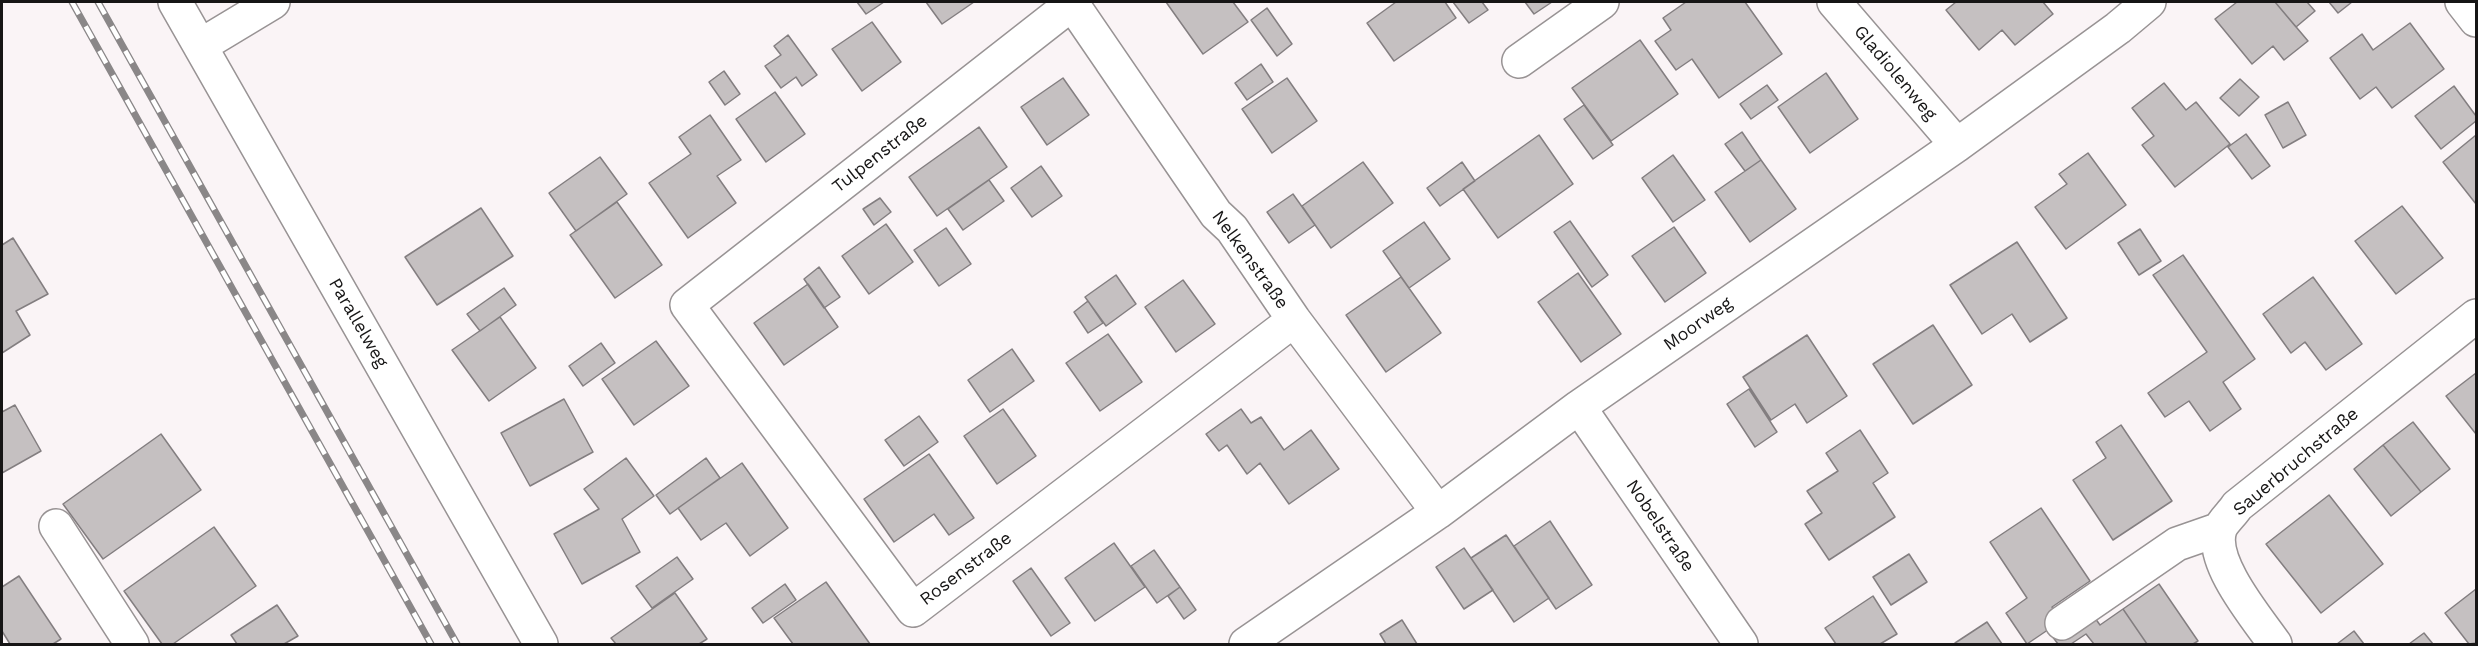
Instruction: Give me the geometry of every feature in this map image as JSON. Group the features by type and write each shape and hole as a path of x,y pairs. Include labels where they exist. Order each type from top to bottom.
{"street":[{"name":"Parallelweg","path":"175,2 541,645"},
{"path":"200,46 273,2"},
{"name":"Tulpenstraße","path":"687,305 1072,2"},
{"name":"Nelkenstraße","path":"1072,2 1216,214 1232,229 1294,320 1438,512"},
{"path":"1519,61 1602,2"},
{"name":"Gladiolenweg","path":"1834,2 1956,145"},
{"name":"Moorweg","path":"1246,645 1438,512 1579,407 1956,145 2118,28 2149,2"},
{"path":"2462,2 2476,20"},
{"name":"Rosenstraße","path":"687,305 913,610 1294,320"},
{"name":"Sauerbruchstraße","path":"2275,645 2228,576 2220,555 2220,528 2237,506 2476,316"},
{"name":"Nobelstraße","path":"1579,407 1741,645"},
{"path":"56,526 132,645"},
{"path":"2062,623 2177,544 2220,528"}],"building":[{"path":"857,2 884,2 866,14"},
{"path":"926,2 974,2 942,24"},
{"path":"1166,2 1233,2 1248,22 1203,54"},
{"path":"1396,2 1445,2 1456,18 1394,61 1367,23"},
{"path":"1453,2 1482,2 1488,10 1469,23"},
{"path":"1525,2 1552,2 1534,14"},
{"path":"1686,2 1745,2 1782,54 1719,98 1692,59 1676,70 1655,41 1671,30 1663,18"},
{"path":"1956,2 2043,2 2053,14 2015,45 2002,30 1979,50 1946,10"},
{"path":"2237,2 2275,2 2308,41 2284,60 2273,46 2252,64 2215,19"},
{"path":"2275,2 2307,2 2315,11 2296,27"},
{"path":"2329,2 2352,2 2338,13"},
{"path":"1267,8 1292,44 1277,56 1251,20"},
{"path":"872,22 901,62 862,91 832,49"},
{"path":"2410,23 2444,69 2392,108 2376,87 2360,99 2330,58 2362,34 2373,50"},
{"path":"788,35 817,75 802,86 796,77 781,88 765,66 781,55 774,46"},
{"path":"1640,40 1678,94 1611,141 1572,88"},
{"path":"1261,64 1273,82 1247,100 1235,83"},
{"path":"724,71 740,94 725,105 709,82"},
{"path":"1826,73 1858,119 1810,153 1778,107"},
{"path":"1063,78 1089,115 1047,145 1021,107"},
{"path":"1287,78 1317,121 1272,153 1242,109"},
{"path":"2240,79 2259,97 2239,116 2220,98"},
{"path":"2164,83 2186,110 2196,102 2230,144 2175,187 2142,145 2154,136 2132,108"},
{"path":"1767,85 1778,100 1751,119 1740,104"},
{"path":"2454,86 2476,116 2476,121 2441,149 2415,116"},
{"path":"775,92 805,134 766,162 736,119"},
{"path":"2288,102 2306,135 2283,148 2265,115"},
{"path":"1584,105 1613,145 1593,159 1564,119"},
{"path":"710,115 741,160 717,176 736,203 688,238 649,183 691,154 679,137"},
{"path":"979,127 1007,167 937,216 909,177"},
{"path":"1742,132 1761,160 1745,171 1725,144"},
{"path":"2246,134 2270,166 2252,179 2228,147"},
{"path":"1539,135 1573,184 1498,238 1463,189"},
{"path":"2476,135 2476,204 2443,162"},
{"path":"2088,153 2126,205 2066,249 2035,207 2067,184 2059,174"},
{"path":"1673,155 1705,200 1673,222 1642,178"},
{"path":"600,157 627,194 576,231 549,193"},
{"path":"1761,160 1796,209 1750,242 1715,192"},
{"path":"1363,162 1393,203 1331,248 1302,206"},
{"path":"1462,162 1475,181 1440,206 1427,188"},
{"path":"1041,166 1062,196 1032,217 1011,188"},
{"path":"989,180 1004,201 963,230 948,209"},
{"path":"1293,194 1315,225 1289,243 1267,212"},
{"path":"880,198 891,212 874,225 863,209"},
{"path":"617,202 662,265 615,298 570,235"},
{"path":"2402,206 2443,258 2396,294 2355,241"},
{"path":"481,208 513,256 437,305 405,257"},
{"path":"1570,221 1608,275 1592,287 1554,232"},
{"path":"1424,222 1450,259 1409,288 1383,251"},
{"path":"886,224 913,262 869,294 842,256"},
{"path":"1674,227 1706,273 1665,302 1632,256"},
{"path":"946,228 971,264 939,286 914,250"},
{"path":"2140,229 2161,261 2139,275 2118,243"},
{"path":"13,238 48,294 16,311 30,335 2,353 2,245"},
{"path":"2017,242 2067,318 2030,342 2012,314 1982,334 1950,285"},
{"path":"2183,255 2255,359 2223,382 2241,409 2210,431 2189,401 2165,417 2148,393 2207,352 2153,275"},
{"path":"819,267 840,297 824,308 804,279"},
{"path":"1578,273 1621,334 1581,362 1538,302"},
{"path":"1116,275 1136,304 1106,326 1085,297"},
{"path":"1401,277 1441,333 1386,372 1346,315"},
{"path":"2313,277 2362,344 2326,370 2305,342 2291,353 2263,314"},
{"path":"1183,280 1215,324 1176,352 1145,307"},
{"path":"808,284 838,327 784,365 754,323"},
{"path":"504,288 516,305 480,331 467,314"},
{"path":"1088,301 1103,323 1088,333 1074,312"},
{"path":"500,317 536,368 489,401 452,350"},
{"path":"1933,325 1972,385 1913,424 1873,364"},
{"path":"1108,334 1142,382 1100,411 1066,363"},
{"path":"1807,335 1847,396 1807,423 1795,404 1771,420 1743,377"},
{"path":"656,341 689,386 634,425 602,379"},
{"path":"601,343 615,363 583,386 569,366"},
{"path":"1012,349 1034,381 990,412 968,380"},
{"path":"2476,373 2476,434 2446,396"},
{"path":"1749,389 1777,432 1755,447 1727,404"},
{"path":"564,399 593,452 530,486 501,433"},
{"path":"15,405 41,451 2,473 2,412"},
{"path":"1003,409 1036,456 997,484 964,436"},
{"path":"1241,409 1251,423 1261,417 1284,450 1311,430 1339,469 1289,504 1260,463 1247,474 1227,445 1219,451 1206,434"},
{"path":"919,416 938,442 904,466 885,440"},
{"path":"2413,422 2450,469 2421,492 2383,445"},
{"path":"2121,425 2172,501 2113,540 2073,480 2106,458 2096,442"},
{"path":"1860,430 1888,473 1873,483 1895,517 1829,560 1805,524 1822,513 1807,491 1838,471 1826,453"},
{"path":"161,434 201,490 103,559 63,504"},
{"path":"2383,445 2421,492 2391,516 2354,469"},
{"path":"929,454 974,518 949,535 934,514 894,542 864,499"},
{"path":"626,458 654,496 622,519 640,552 582,584 554,534 599,509 584,489"},
{"path":"706,458 720,478 670,514 656,495"},
{"path":"742,463 788,528 750,556 726,523 701,540 678,508"},
{"path":"2329,495 2383,564 2321,613 2266,544"},
{"path":"2041,508 2090,581 2052,607 2061,621 2027,644 2006,613 2027,598 1990,542"},
{"path":"1550,521 1592,585 1556,609 1514,546"},
{"path":"214,527 256,586 173,644 162,644 124,591"},
{"path":"1506,535 1549,598 1514,622 1471,558"},
{"path":"1114,543 1145,587 1095,621 1065,578"},
{"path":"1464,548 1493,590 1464,609 1436,567"},
{"path":"1154,550 1180,587 1157,603 1131,566"},
{"path":"1909,554 1927,582 1891,605 1873,577"},
{"path":"677,557 693,579 652,608 636,586"},
{"path":"1031,568 1070,623 1051,636 1013,581"},
{"path":"19,576 61,639 53,644 10,644 2,631 2,587"},
{"path":"826,582 870,644 793,644 774,618"},
{"path":"785,584 796,600 763,623 752,608"},
{"path":"2159,584 2198,641 2193,644 2147,644 2123,609"},
{"path":"1180,587 1196,610 1184,619 1168,596"},
{"path":"2476,589 2476,643 2469,644 2445,613"},
{"path":"675,593 707,639 699,644 616,644 611,638"},
{"path":"1873,596 1897,634 1880,644 1836,644 1825,628"},
{"path":"277,605 298,636 284,644 237,644 231,635"},
{"path":"2123,609 2147,644 2094,644 2086,634 2071,644 2058,644 2052,636 2090,611 2100,625"},
{"path":"1402,620 1417,644 1386,644 1380,634"},
{"path":"1987,622 2002,644 1955,643"},
{"path":"2354,631 2364,644 2337,644"},
{"path":"2424,633 2433,644 2409,644"}],"railway":[{"path":"72,2 431,644"},
{"path":"98,2 457,644"}]}
